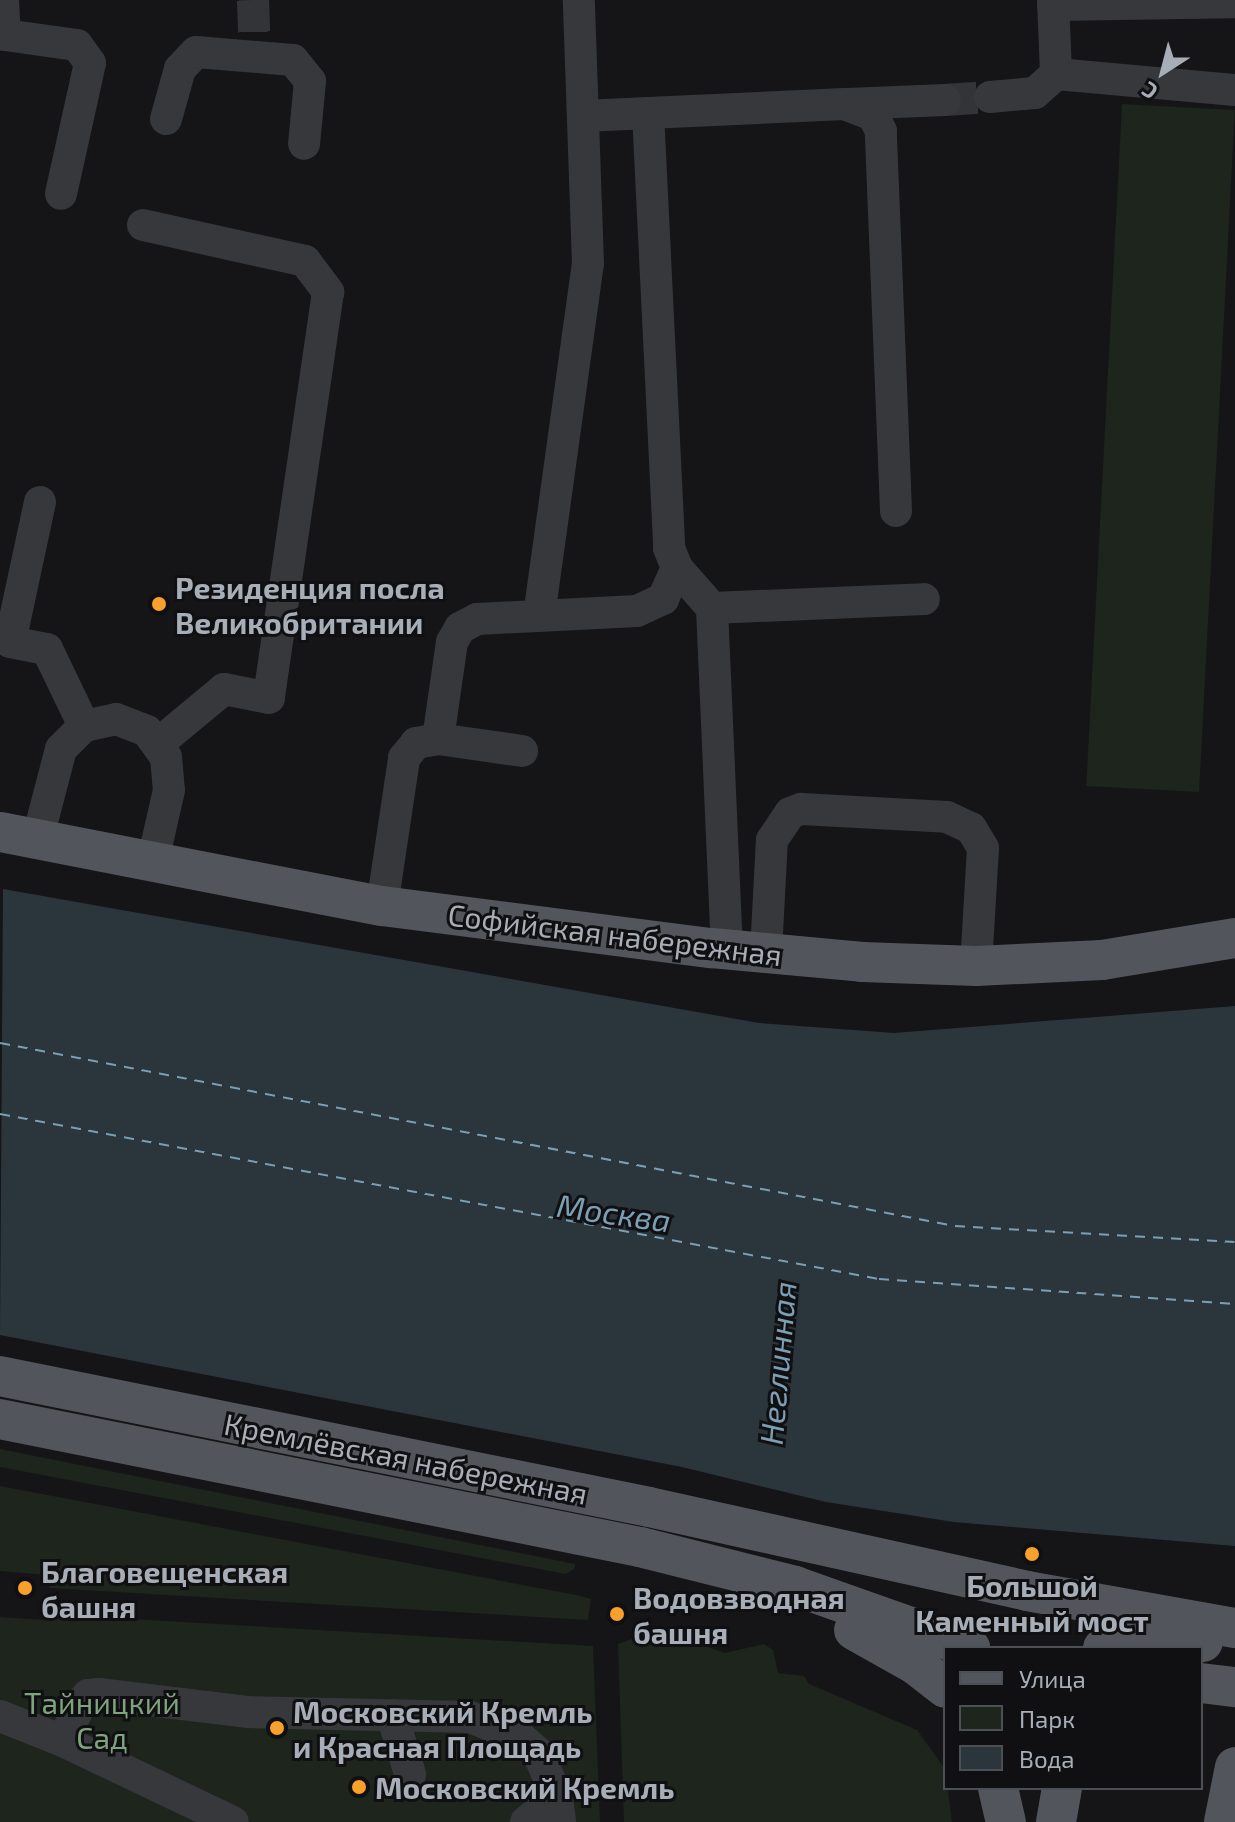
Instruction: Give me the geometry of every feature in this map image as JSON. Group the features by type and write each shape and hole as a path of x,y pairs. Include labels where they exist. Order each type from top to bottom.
{"main road":[{"name":"Софийская набережная","path":"19,837 152,865 382,906 747,952 976,966 1162,954 1235,938"},
{"name":"Кремлёвская набережная","path":"0,1376 812,1542 1027,1591 1235,1628"},
{"name":"Кремлёвская набережная","path":"0,1419 657,1551 795,1586 964,1646"},
{"path":"657,1551 854,1630 916,1665 943,1686"},
{"path":"1147,1646 1235,1642"},
{"path":"1203,1683 1235,1687"},
{"path":"1224,1822 1235,1767"},
{"path":"998,1790 1006,1822"},
{"path":"1014,1822 1021,1790"},
{"path":"1056,1822 1062,1790"}],"lane":[{"path":"3,0 5,35 77,45 90,63 61,194"},
{"path":"539,616 588,264 579,0"},
{"path":"1056,74 1053,2 1235,2"},
{"path":"166,119 180,69 196,52 254,44 293,60 310,81 304,144"},
{"path":"990,97 1035,93 1056,74 1235,90"},
{"path":"584,116 945,100"},
{"path":"845,104 873,115 881,131 896,511"},
{"path":"648,113 669,548 677,568 712,608 747,952"},
{"path":"143,225 305,261 328,292 269,698 224,689 159,743"},
{"path":"40,502 10,642 47,649 84,726"},
{"path":"438,739 452,642 460,628 477,619 650,608 672,586 677,568"},
{"path":"712,608 924,599"},
{"path":"19,837 61,749 84,726 116,719 147,731 159,743 170,774 152,865"},
{"path":"382,906 404,758 416,743 438,739 522,751"},
{"path":"747,952 772,840 790,813 801,809 947,817 971,828 983,848 976,966"},
{"path":"63,1741 80,1705 88,1695 99,1694 247,1712 470,1717 492,1723 538,1753 558,1809 526,1822"},
{"path":"392,1715 410,1774"},
{"path":"0,1716 63,1741 233,1822"}],"green space":[{"path":"1122,104 1235,110 1199,792 1086,786"},
{"path":"0,1449 575,1564 575,1568 566,1574 0,1467"},
{"path":"0,1486 576,1595 591,1599 588,1620 49,1588 49,1575 0,1571"},
{"name":"Тайницкий Сад","path":"47,1614 593,1646 600,1822 0,1822 0,1617 46,1620"},
{"path":"645,1625 725,1653 764,1644 773,1650 778,1673 804,1676 809,1684 917,1730 943,1766 943,1790 948,1790 952,1822 624,1822 618,1644 637,1637"}],"water":[{"path":"3,889 759,1023 894,1033 1235,1006 1235,1546 954,1522 826,1502 682,1467 0,1335"}],"ferry route":[{"path":"0,1043 955,1226 1235,1242"},
{"path":"0,1114 879,1279 1235,1304"}],"tunnel":[{"path":"253,0 254,33"},
{"path":"945,100 990,97"}],"place":[{"name":"Резиденция посла Великобритании","path":"159,604"},
{"name":"Большой Каменный мост","path":"1032,1554"},
{"name":"Благовещенская башня","path":"25,1588"},
{"name":"Водовзводная башня","path":"617,1614"},
{"name":"Московский Кремль и Красная Площадь","path":"277,1728"},
{"name":"Московский Кремль","path":"359,1787"}],"water label":[{"name":"Москва","path":"614,1212"},
{"name":"Неглинная","path":"777,1363"}]}
